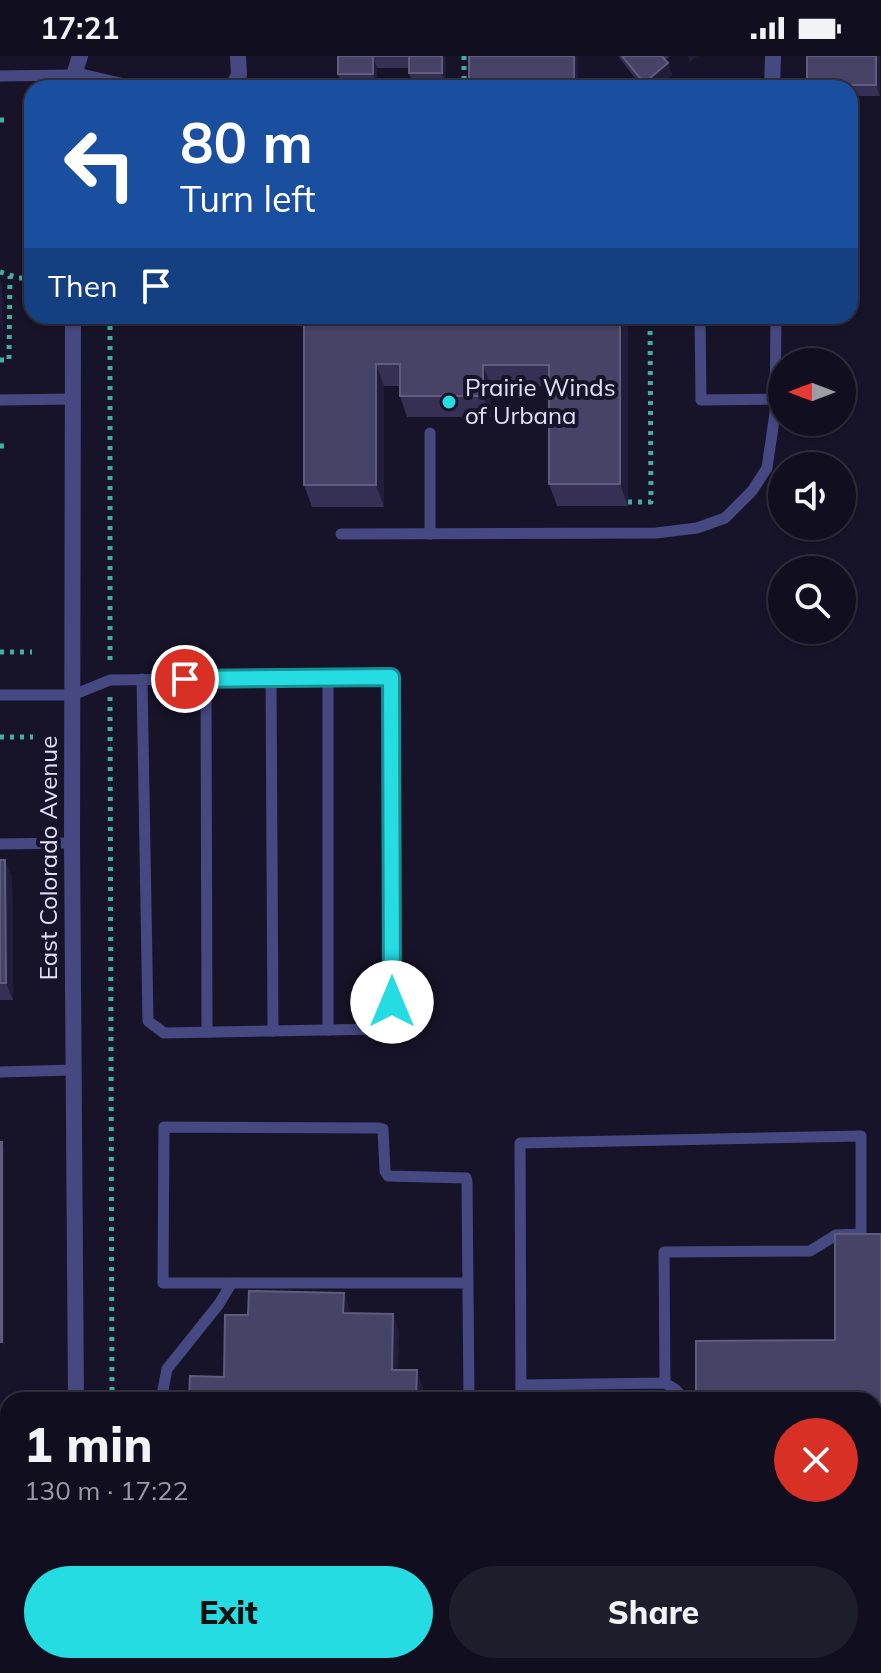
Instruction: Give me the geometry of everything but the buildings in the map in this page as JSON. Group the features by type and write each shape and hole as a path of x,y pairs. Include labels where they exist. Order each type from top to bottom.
{"street":[{"path":"74,80 80,56"},
{"path":"236,80 238,56"},
{"path":"772,80 773,56"},
{"name":"East Colorado Avenue","path":"73,324 72,843 76,1392"}],"lane":[{"path":"0,76 49,80"},
{"path":"700,324 701,400 768,399"},
{"path":"776,324 776,348"},
{"path":"0,400 73,399"},
{"path":"430,433 430,534"},
{"path":"341,534 656,533 697,528 725,518 752,491 767,468 771,436"},
{"path":"0,695 73,695 110,680 142,679 391,677 392,1002 382,1029 164,1033 148,1021 142,679"},
{"path":"271,678 273,1031"},
{"path":"328,678 328,1030"},
{"path":"206,679 207,1032"},
{"path":"0,844 72,843"},
{"path":"0,1072 74,1070"},
{"path":"468,1283 163,1283 164,1127 383,1129 385,1171 388,1176 466,1178 468,1283 469,1392"},
{"path":"521,1392 520,1143 861,1136 861,1234 836,1235 810,1251 664,1252 665,1383"},
{"path":"163,1392 167,1369 219,1304 231,1284"},
{"path":"521,1385 665,1383 678,1392"}],"path":[{"path":"464,56 464,80"},
{"path":"0,272 24,277"},
{"path":"0,360 9,360 10,276"},
{"path":"110,324 112,1392"},
{"path":"628,502 651,502 650,324"},
{"path":"0,652 32,652"},
{"path":"0,737 33,737"}],"place":[{"name":"Prairie Winds of Urbana","path":"449,402"}],"route":[{"path":"185,679 391,677 392,1002"}]}
